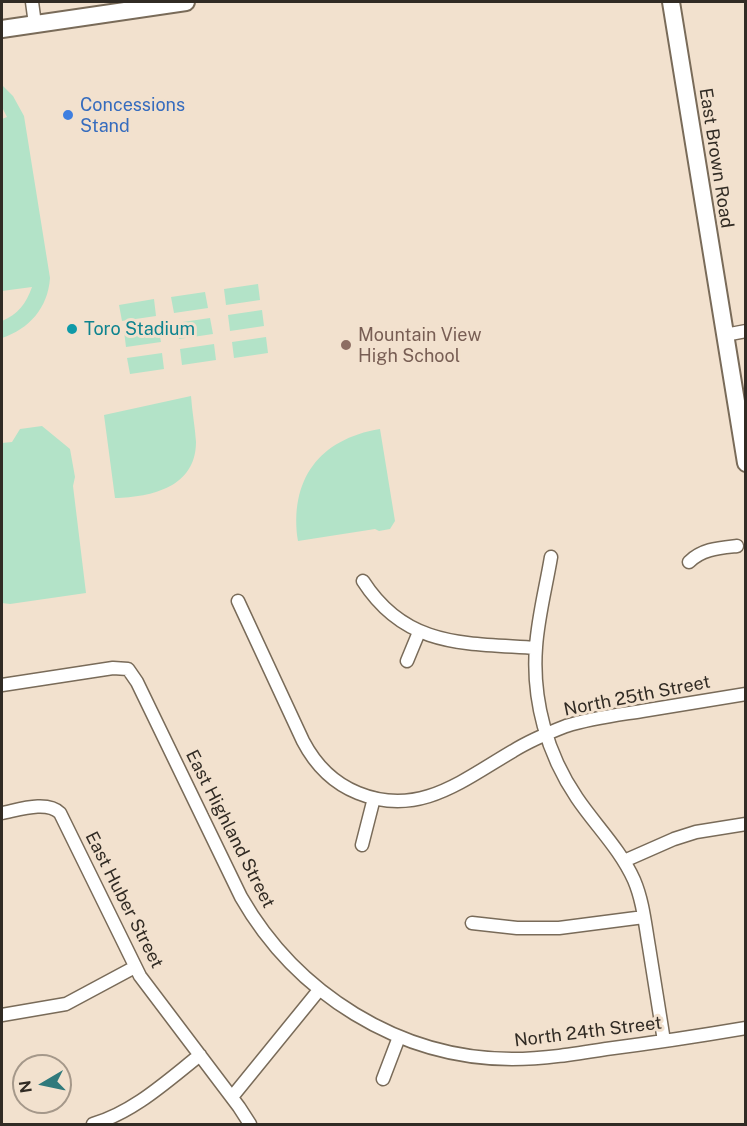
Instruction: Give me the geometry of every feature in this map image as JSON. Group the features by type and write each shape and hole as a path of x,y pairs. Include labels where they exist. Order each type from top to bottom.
{"main road":[{"path":"2,29 159,4 186,2"},
{"name":"East Brown Road","path":"671,2 746,463"}],"street":[{"path":"32,2 35,24"},
{"path":"725,335 746,331"},
{"path":"689,562 710,550 737,546"},
{"path":"551,557 536,648 537,691 546,734 571,789 624,861 639,894 664,1041"},
{"path":"363,581 382,607 398,620 419,632 454,642 536,648"},
{"name":"North 25th Street","path":"238,601 308,751 322,769 341,784 374,798 405,801 436,795 457,785 514,750 546,734 578,722 746,694"},
{"path":"407,661 419,632"},
{"name":"East Highland Street","path":"2,685 113,668 128,669 137,682 247,907 275,946 319,990"},
{"path":"362,845 374,798"},
{"name":"East Huber Street","path":"2,813 45,806 54,808 62,817 135,967 232,1097 250,1125"},
{"path":"624,861 685,835 746,824"},
{"path":"472,923 509,927 559,928 644,917"},
{"path":"2,1015 66,1004 135,967"},
{"path":"232,1097 319,990"},
{"name":"North 24th Street","path":"319,990 360,1018 399,1037 454,1053 511,1059 561,1056 746,1028"},
{"path":"383,1079 399,1037"},
{"path":"93,1125 139,1102 200,1055"}],"green space":[{"path":"2,85 13,96 24,116 50,278 45,299 35,316 21,329 2,338 2,321 21,308 32,287 2,291 2,119 7,117 2,107"},
{"path":"258,284 260,300 226,305 224,289"},
{"path":"205,292 208,308 174,313 171,297"},
{"path":"154,299 156,316 122,321 119,305"},
{"path":"262,310 264,326 230,331 228,315"},
{"path":"210,318 213,334 179,339 176,323"},
{"path":"158,326 161,342 126,347 124,331"},
{"path":"266,337 268,353 234,358 232,342"},
{"path":"214,344 216,360 182,365 180,349"},
{"path":"162,353 164,369 130,374 127,358"},
{"path":"191,396 196,442 189,470 169,487 157,492 115,498 104,415"},
{"path":"42,426 70,449 75,477 73,486 86,593 10,604 2,603 2,443 12,442 20,429"},
{"path":"380,429 395,521 390,529 379,531 375,529 298,541 296,519 298,499 304,481 313,466 340,442"}],"place":[{"name":"Concessions Stand","path":"68,115"},
{"name":"Toro Stadium","path":"72,329"},
{"name":"Mountain View High School","path":"346,345"}]}
